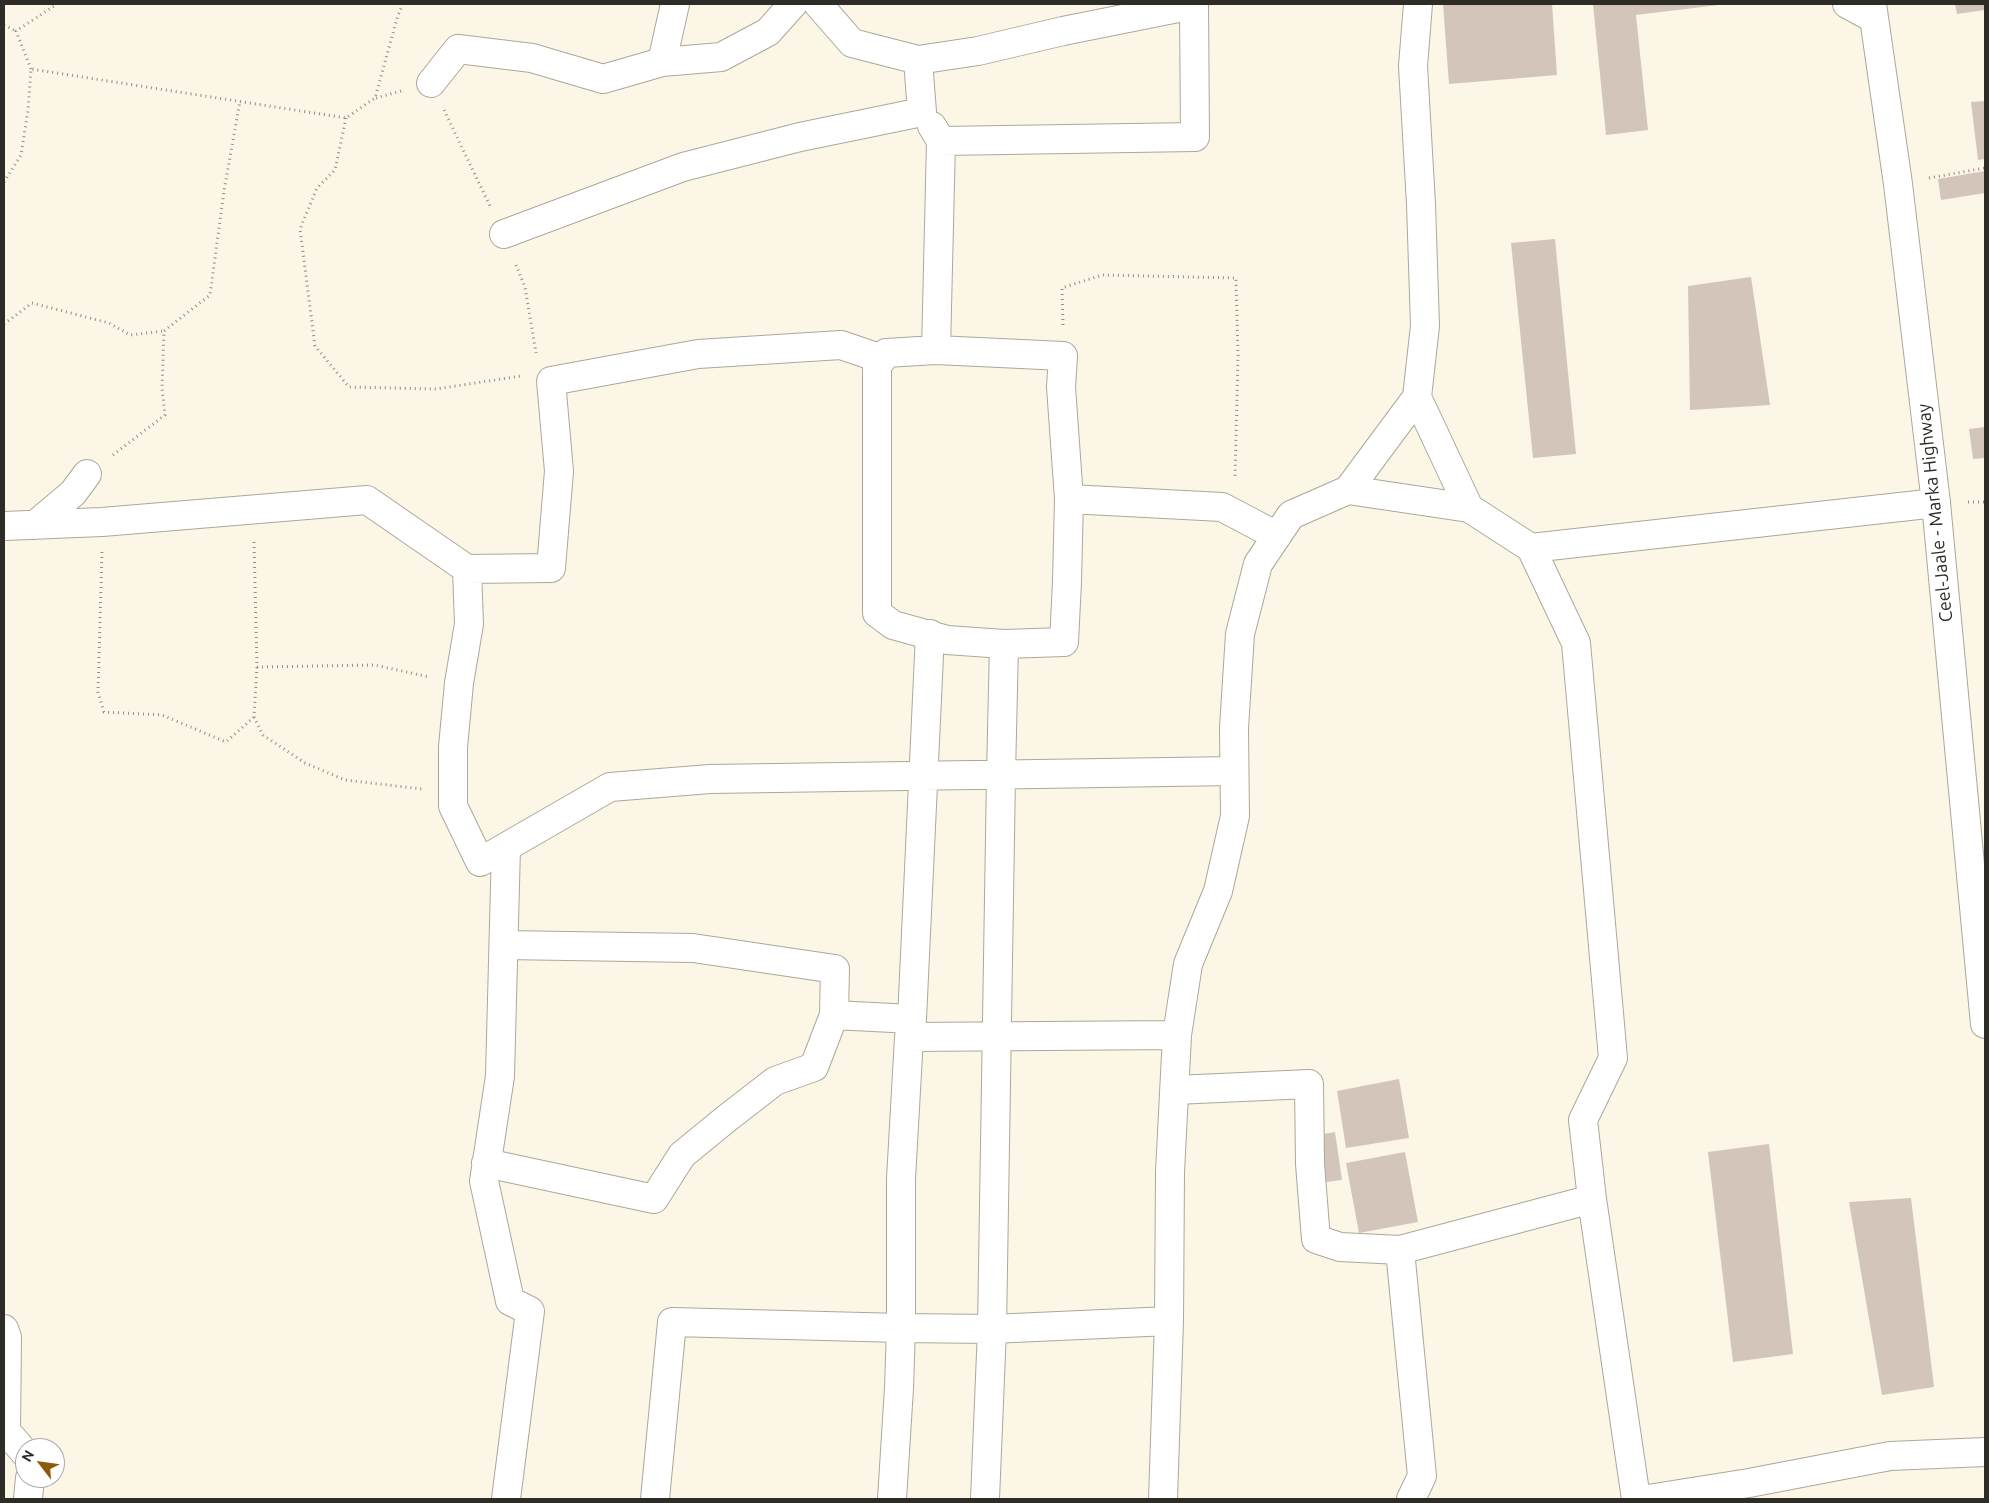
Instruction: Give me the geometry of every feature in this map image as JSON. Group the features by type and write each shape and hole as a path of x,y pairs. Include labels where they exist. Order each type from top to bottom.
{"street":[{"path":"662,62 675,4"},
{"path":"431,83 458,49 532,58 603,79 662,62 721,57 768,32 793,4"},
{"path":"818,4 852,43 918,60 978,51 1063,31 1178,8 1184,4"},
{"path":"941,141 1195,137 1194,4"},
{"path":"1163,1499 1169,1321 1170,1172 1176,1035 1188,964 1218,891 1234,816 1234,728 1240,634 1258,564 1291,515 1348,490 1417,397 1425,326 1421,204 1413,66 1418,4"},
{"path":"1847,4 1872,11"},
{"name":"Ceel-Jaale - Marka Highway","path":"1872,11 1898,184 1936,503 1985,1024"},
{"path":"918,60 922,112 941,141 936,350"},
{"path":"504,234 683,167 800,137 922,112"},
{"path":"4,526 102,522 367,500 467,569 551,568 559,472 551,380 698,354 841,345 882,358"},
{"path":"936,350 1063,356 1061,387 1069,499 1064,642 1004,644 947,640 893,625 877,613 877,367 882,358 886,353 936,350"},
{"path":"1417,397 1469,508"},
{"path":"35,525 73,493 87,474"},
{"path":"1348,490 1469,508 1531,548 1576,643 1613,1058 1583,1120 1592,1198 1636,1499"},
{"path":"1069,499 1222,507 1277,536"},
{"path":"1531,548 1936,503"},
{"path":"467,569 469,624 459,683 453,747 453,806 480,862 610,788 710,779 1234,771"},
{"path":"892,1499 901,1328 901,1180 930,634"},
{"path":"985,1499 992,1328 1004,644"},
{"path":"506,847 505,945 500,1076 484,1181 510,1300 530,1311 506,1499"},
{"path":"486,1164 654,1199 682,1155 775,1081 814,1068 834,1015 835,969 693,948 505,945"},
{"path":"834,1015 910,1028 997,1036 1176,1035"},
{"path":"1175,1090 1309,1084 1310,1164 1316,1239 1340,1247 1400,1250 1592,1198"},
{"path":"1400,1250 1422,1476 1411,1499"},
{"path":"655,1499 672,1322 901,1328 992,1328 1169,1321"},
{"path":"4,1329 7,1337 6,1431 15,1441"},
{"path":"1648,1499 1890,1456 1985,1452"}],"path":[{"path":"16,31 57,4"},
{"path":"403,4 398,15 375,98 346,118 335,170 317,188 300,229 315,346 349,387 436,389 530,375"},
{"path":"4,25 16,31 31,69 28,110 21,155 4,182"},
{"path":"31,69 346,118"},
{"path":"4,324 32,303 109,323 130,335 164,331 210,294 224,191 240,101"},
{"path":"1898,184 1985,168"},
{"path":"1063,356 1062,288 1102,275 1236,278 1238,355 1234,513"},
{"path":"87,474 165,415 162,388 164,331"},
{"path":"253,509 257,667 254,717 263,735 305,763 346,780 453,792"},
{"path":"102,522 98,692 104,712 162,715 226,742 254,717"},
{"path":"257,667 375,665 459,683"}],"building":[{"path":"1443,4 1552,4 1557,75 1449,84"},
{"path":"1593,4 1727,4 1636,15 1648,130 1606,135"},
{"path":"1955,4 1985,4 1985,10 1957,14"},
{"path":"1985,101 1985,159 1978,160 1971,102"},
{"path":"1985,171 1985,193 1941,200 1938,179"},
{"path":"1555,239 1576,454 1533,458 1511,243"},
{"path":"1751,277 1770,405 1690,410 1688,286"},
{"path":"1985,427 1985,458 1973,459 1969,429"},
{"path":"1399,1079 1409,1138 1346,1148 1337,1091"},
{"path":"1335,1132 1342,1180 1319,1183 1312,1136"},
{"path":"1769,1144 1793,1354 1733,1362 1708,1152"},
{"path":"1405,1152 1418,1222 1359,1233 1346,1163"},
{"path":"1911,1198 1934,1387 1882,1395 1849,1202"}]}
